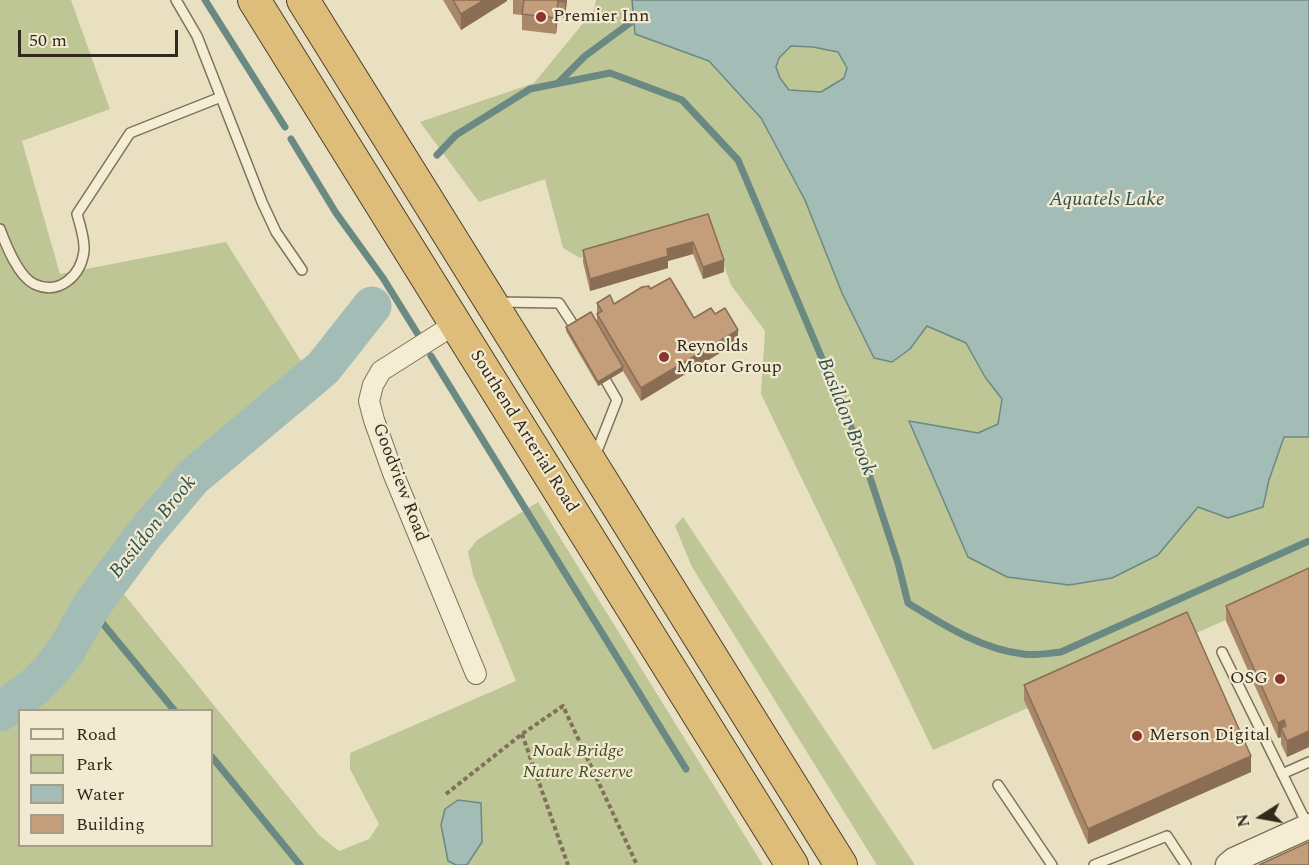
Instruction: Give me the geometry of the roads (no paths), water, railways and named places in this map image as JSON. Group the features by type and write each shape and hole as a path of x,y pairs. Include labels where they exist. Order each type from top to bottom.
{"highway":[{"path":"237,0 407,247"},
{"name":"Southend Arterial Road","path":"254,0 792,865"},
{"path":"303,0 841,865"}],"street":[{"name":"Goodview Road","path":"455,324 381,371 373,385 369,401 393,473 476,674"},
{"path":"1228,865 1234,860 1309,826"}],"lane":[{"path":"176,0 198,36 276,232 302,270"},
{"path":"0,229 6,247 19,269 33,284 49,287 66,283 81,266 84,248 77,213 130,133 221,97"},
{"path":"490,301 559,303 574,326"},
{"path":"592,464 617,400 606,381"},
{"path":"1222,652 1309,826"},
{"path":"1282,774 1309,762"},
{"path":"998,785 1052,865"},
{"path":"1094,865 1167,836 1186,865"}],"water":[{"name":"Aquatels Lake","path":"632,0 1309,0 1309,437 1284,437 1269,480 1263,507 1228,518 1198,507 1158,555 1112,578 1069,585 1007,577 968,557 909,421 978,433 998,424 1002,399 985,377 966,343 927,326 910,349 892,362 874,358 842,293 805,200 761,118 709,61 635,34","holes":["791,46 838,52 847,68 844,78 821,92 789,90 780,78 776,67 779,58"]},
{"path":"458,800 481,803 482,842 467,865 456,865 448,861 441,825 445,809"}],"waterway":[{"path":"205,0 285,127"},
{"path":"558,83 585,56 634,20"},
{"name":"Basildon Brook","path":"437,155 456,135 530,89 610,73 682,100 738,160 862,453 898,563 908,603 978,641 992,647 1023,654 1061,652 1309,541"},
{"path":"291,139 336,213 383,278 419,336"},
{"name":"Basildon Brook","path":"0,712 34,687 52,669 67,649 90,608 143,536 193,477 323,368 372,306"},
{"path":"431,356 686,769"},
{"path":"90,608 173,709"},
{"path":"213,758 300,865"}],"place":[{"name":"Premier Inn","path":"541,17"},
{"name":"Reynolds Motor Group","path":"664,357"},
{"name":"OSG","path":"1280,679"},
{"name":"Merson Digital","path":"1137,736"}],"park label":[{"name":"Noak Bridge Nature Reserve","path":"578,762"}]}
